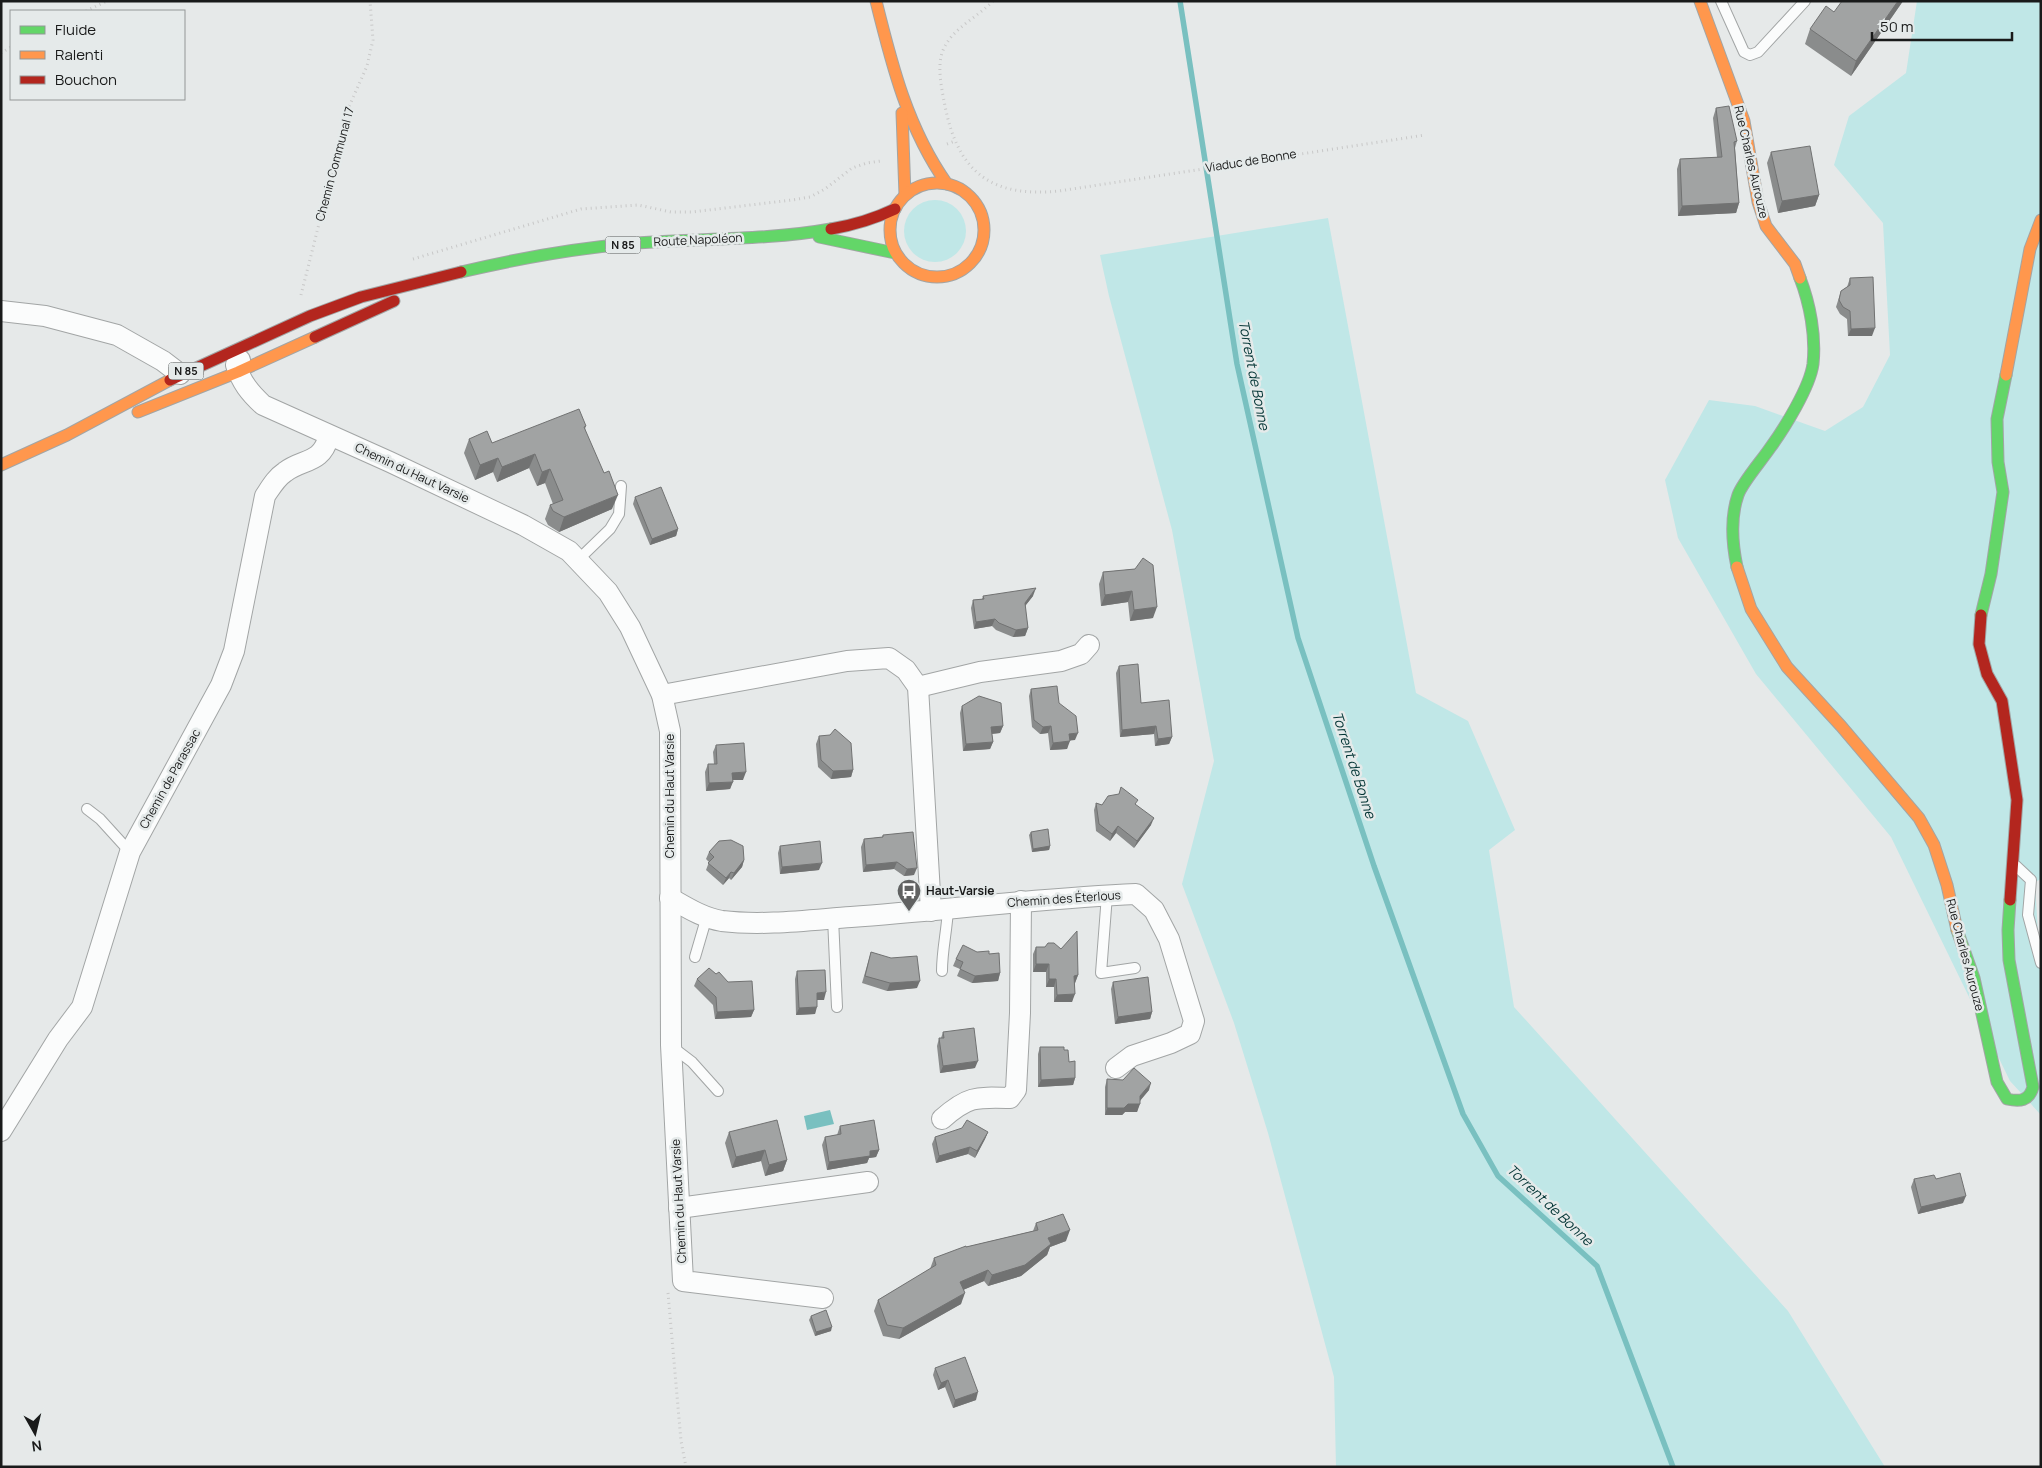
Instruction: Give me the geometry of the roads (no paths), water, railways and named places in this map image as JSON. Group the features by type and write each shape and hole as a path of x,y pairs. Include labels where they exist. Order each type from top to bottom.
{"street":[{"path":"876,1 899,89 904,128 905,195"},
{"name":"Rue Charles Aurouze","path":"1700,1 1744,121 1758,202 1766,226 1795,264 1809,308 1813,341 1813,365 1806,387 1776,440 1738,494 1732,523 1733,550 1739,578 1751,609 1787,667 1841,726 1919,818 1934,846 1947,885 1956,927 1974,978 1997,1082 2007,1099 2017,1101 2026,1099 2031,1095 2033,1087 2009,960 2008,930 2017,800 2002,701 1987,674 1979,644 1980,621 1991,574 2004,492 1998,462 1997,419 2030,249 2041,220"},
{"path":"899,89 927,153 937,172 947,184"},
{"path":"932,183 947,184 969,196 977,205 982,218 984,233 981,247 973,260 962,270 948,276 932,277 918,273 905,265 895,253 890,238 890,223 895,209 905,195 918,187 932,183"},
{"name":"Route Napoléon","path":"452,275 512,260 618,245 797,234 858,224 895,209"},
{"name":"Route Napoléon","path":"797,234 832,239 895,253"},
{"name":"N 85","path":"1,465 68,435 180,374 310,316 361,297 400,286 452,275"},
{"name":"N 85","path":"68,435 154,406 238,372 452,275"},
{"path":"1,311 45,316 117,335 163,361 180,374"},
{"path":"238,372 236,365 240,359 310,316"},
{"name":"Chemin du Haut Varsie","path":"238,372 249,392 263,405 390,462 523,526 569,551 608,592 630,627 662,695 670,731 671,1045 683,1281 823,1298"},
{"name":"Chemin de Parassac","path":"1,1131 58,1038 82,1007 130,852 221,685 234,650 265,496 273,483 286,470 311,461 321,453 327,444 329,436"},
{"path":"918,687 980,672 1061,661 1081,654 1089,645"},
{"path":"662,695 847,662 889,658 906,670 918,687 939,910"},
{"name":"Chemin des Éterlous","path":"670,898 721,921 754,922 833,918 939,910 1021,901 1136,894 1154,910 1169,938 1194,1021 1190,1034 1132,1056 1116,1068"},
{"path":"942,1119 970,1098 1010,1098 1016,1090 1020,1013 1021,901"},
{"path":"679,1208 868,1182"}],"lane":[{"path":"1720,1 1744,52 1750,55 1758,52 1805,1"},
{"path":"578,560 610,529 619,514 621,486"},
{"path":"86,809 100,819 130,852"},
{"path":"2013,864 2031,880 2028,915 2041,963"},
{"path":"1107,895 1101,973 1135,968"},
{"path":"939,910 947,930 942,949 942,971"},
{"path":"696,957 708,916"},
{"path":"833,918 837,1007"},
{"path":"671,1045 692,1062 718,1091"}],"water":[{"path":"830,1110 834,1124 807,1130 804,1116"}],"waterway":[{"name":"Torrent de Bonne","path":"1180,1 1237,364 1298,638 1374,866 1463,1114 1498,1176 1597,1266 1673,1467"}],"place":[{"name":"Haut-Varsie","path":"909,912"}]}
